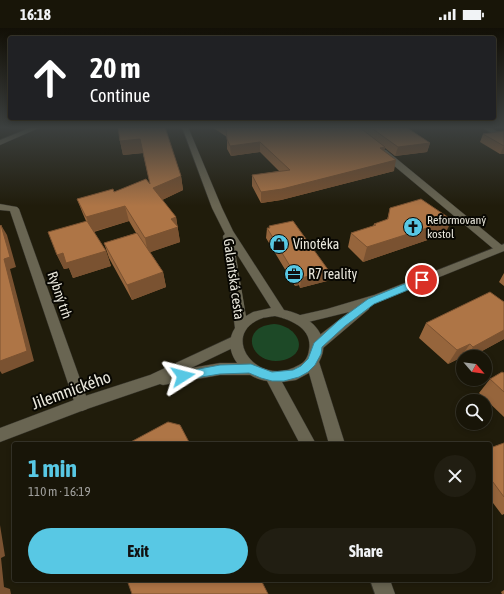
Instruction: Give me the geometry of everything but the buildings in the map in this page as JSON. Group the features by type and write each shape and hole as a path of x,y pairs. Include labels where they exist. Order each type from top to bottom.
{"street":[{"name":"Galantská cesta","path":"195,153 217,208 228,231 280,313"},
{"path":"300,319 371,302 502,248 384,153"},
{"name":"Rybný trh","path":"0,207 14,209 82,404"},
{"name":"Galantská cesta","path":"228,231 241,327"},
{"path":"317,346 341,324 371,302"},
{"path":"267,313 280,313 300,319 312,329 316,337 317,346 316,354 312,362 304,369 295,374 272,377 251,369 240,358 236,349 236,340 241,327 248,320 267,313"},
{"name":"Jilemnického","path":"0,435 82,404 154,380 236,340"},
{"path":"312,362 336,442"},
{"name":"Jilemnického","path":"154,380 220,369 251,369"},
{"path":"272,377 307,442"},
{"path":"381,582 385,594"}],"green space":[{"path":"274,324 290,329 295,334 299,346 297,352 292,357 284,360 273,361 264,358 257,353 253,346 252,339 255,332 262,327"}],"place":[{"name":"Reformovaný kostol","path":"413,227"},
{"name":"Vinotéka","path":"279,244"},
{"name":"R7 reality","path":"294,274"}],"route":[{"path":"183,376 220,369 251,369 266,376 272,377 300,372 312,362 316,354 317,346 341,324 371,302 422,280"}]}
